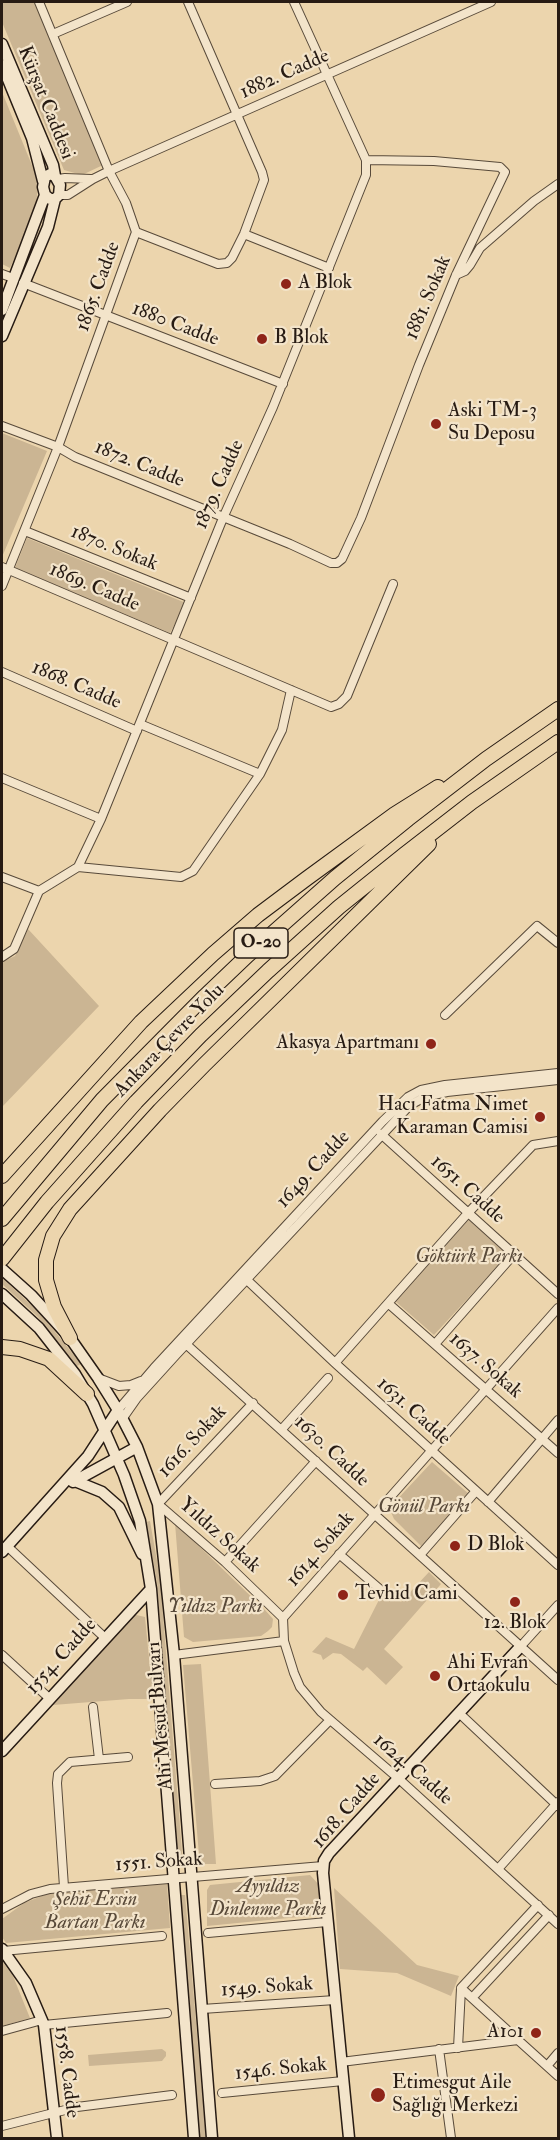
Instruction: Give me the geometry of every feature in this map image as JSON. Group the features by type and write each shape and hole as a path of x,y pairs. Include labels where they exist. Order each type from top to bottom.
{"highway":[{"name":"Ankara Çevre Yolu","path":"2,1219 102,1100 205,996 335,878 486,759 558,709"},
{"name":"Ankara Çevre Yolu","path":"4,1256 47,1202 136,1102 234,1003 339,907 472,802 558,742"},
{"path":"2,1176 152,1010 235,934 415,800 486,759"},
{"path":"70,1338 54,1307 46,1280 46,1260 53,1236 70,1209 204,1065 472,802"},
{"path":"2,1347 20,1348 50,1359 87,1394"}],"street":[{"name":"1865. Cadde","path":"2,586 5,569 25,531 58,447 136,232 126,203 109,171 39,2"},
{"path":"53,34 127,2"},
{"path":"136,232 218,264 227,263 244,234 264,180 188,2"},
{"path":"294,2 366,160"},
{"name":"1882. Cadde","path":"53,196 68,195 109,171 491,2"},
{"name":"Kürşat Caddesi","path":"2,44 60,185 53,196 43,181 32,138 2,65"},
{"name":"1879. Cadde","path":"78,867 101,819 223,518 283,384 366,175 366,160"},
{"name":"1881. Sokak","path":"331,563 337,563 342,559 361,518 418,365 456,275 505,172 500,167 434,161 366,160"},
{"path":"43,181 46,175 57,178"},
{"name":"1882. Cadde","path":"57,178 93,179"},
{"path":"456,275 470,266 480,248 534,201 558,184"},
{"path":"2,336 18,281 53,196"},
{"path":"244,234 329,268"},
{"name":"1880 Cadde","path":"2,274 283,384"},
{"path":"2,310 18,281"},
{"name":"1872. Cadde","path":"2,426 58,447 75,457 290,544 331,563"},
{"name":"1870. Sokak","path":"25,531 191,598"},
{"name":"1869. Cadde","path":"5,569 331,707 345,699 393,584"},
{"path":"2,683 3,673"},
{"name":"1868. Cadde","path":"3,673 260,774"},
{"path":"2,957 14,949 39,891 78,867 181,877 198,865 260,774 282,730 291,690"},
{"path":"2,778 101,819"},
{"path":"2,877 39,891"},
{"path":"445,1015 537,926 558,943"},
{"name":"1649. Cadde","path":"121,1414 143,1381 383,1121 408,1097 421,1090 445,1085 558,1072"},
{"name":"1649. Cadde","path":"121,1414 381,1134 410,1106 425,1097 447,1092 558,1080"},
{"name":"1651. Cadde","path":"381,1134 558,1294"},
{"path":"335,1363 468,1213 533,1145 558,1142"},
{"path":"435,1344 515,1253"},
{"name":"Ahi Mesud Bulvarı","path":"2,1269 31,1295 70,1338 98,1378 121,1414 137,1447 158,1504 174,1655 212,2139"},
{"name":"1631. Cadde","path":"247,1280 558,1565"},
{"name":"Ahi Mesud Bulvarı","path":"2,1293 51,1341 87,1394 117,1458 137,1511 150,1589 194,2139"},
{"name":"1637. Sokak","path":"389,1304 558,1453"},
{"name":"1614. Sokak","path":"284,1618 558,1308"},
{"name":"1630. Cadde","path":"187,1345 558,1680"},
{"path":"98,1378 123,1386 143,1381"},
{"path":"282,1429 328,1378"},
{"name":"1616. Sokak","path":"158,1504 252,1403"},
{"path":"104,1637 4,1549 88,1456 104,1430 121,1414"},
{"path":"488,1502 558,1420"},
{"path":"55,1493 137,1447"},
{"path":"225,1562 316,1461"},
{"path":"75,1481 102,1491 118,1507 147,1566"},
{"path":"420,1555 476,1491"},
{"name":"Yıldız Sokak","path":"158,1504 225,1562 284,1618"},
{"path":"339,1554 382,1592"},
{"name":"1554. Cadde","path":"2,1750 150,1589"},
{"name":"1618. Cadde","path":"349,2139 327,1922 324,1861 558,1605"},
{"name":"1624. Cadde","path":"284,1618 284,1641 300,1687 311,1701 558,1924"},
{"path":"174,1655 284,1641"},
{"path":"2,1655 49,1698"},
{"path":"93,1707 99,1759"},
{"path":"459,1713 558,1804 498,1869"},
{"path":"216,1784 260,1781 275,1776 330,1720"},
{"path":"64,1887 58,1774 70,1762 128,1757"},
{"name":"1551. Sokak","path":"2,1909 31,1894 64,1887 323,1866"},
{"path":"458,2048 461,1988 538,1905"},
{"path":"472,1998 549,1915"},
{"path":"208,1933 327,1922"},
{"path":"2,1950 162,1936"},
{"name":"1558. Cadde","path":"2,1950 26,1983 43,2023 57,2139"},
{"path":"461,1988 558,2076"},
{"name":"1549. Sokak","path":"201,2009 335,2000"},
{"path":"2,2031 43,2023 167,2013"},
{"path":"341,2062 518,2040"},
{"path":"439,2049 450,2139"},
{"path":"547,2066 558,2053"},
{"name":"1546. Sokak","path":"222,2093 343,2081"},
{"path":"2,2126 77,2107 172,2095"}],"green space":[{"path":"2,2 34,2 103,165 82,175 64,170 2,22"},
{"path":"2,92 38,180 36,211 10,268 2,264"},
{"path":"2,433 47,451 2,557"},
{"path":"27,538 186,603 170,633 15,568"},
{"path":"28,929 99,1006 2,1107 2,962 15,956"},
{"name":"Göktürk Parkı","path":"468,1219 508,1255 434,1335 395,1301"},
{"path":"2,1278 40,1313 81,1364 77,1366 38,1317 2,1284"},
{"name":"Gönül Parkı","path":"432,1462 469,1494 422,1547 394,1519 390,1510 391,1506"},
{"path":"150,1521 160,1578 183,1864 178,1864 157,1582 146,1522"},
{"name":"Yıldız Parkı","path":"175,1523 273,1619 272,1627 268,1631 261,1636 193,1642 184,1637"},
{"path":"429,1572 441,1584 384,1649 403,1667 386,1685 367,1667 363,1671 341,1654 333,1653 323,1660 321,1655 312,1652 326,1637 354,1649 385,1588 401,1602"},
{"path":"132,1614 145,1617 153,1699 53,1705"},
{"path":"201,1664 216,1864 203,1864 199,1855 183,1665"},
{"name":"Ayyıldız Dinlenme Parkı","path":"310,1875 320,1886 319,1915 207,1926 207,1890 210,1885"},
{"name":"Şehit Ersin Bartan Parkı","path":"167,1884 170,1928 6,1943 2,1937 2,1919 24,1903 47,1894"},
{"path":"334,1888 417,1965 459,1976 451,1996 397,1973 340,1969"},
{"path":"180,1895 185,1895 206,2138 199,2138"},
{"path":"2,1961 13,1976 30,2018 2,2026"},
{"path":"162,2049 166,2052 166,2056 162,2061 89,2066 88,2055"}],"place":[{"name":"A Blok","path":"286,284"},
{"name":"B Blok","path":"262,339"},
{"name":"Aski TM-3 Su Deposu","path":"436,424"},
{"name":"Akasya Apartmanı","path":"431,1044"},
{"name":"Hacı Fatma Nimet Karaman Camisi","path":"540,1117"},
{"name":"D Blok","path":"455,1546"},
{"name":"Tevhid Cami","path":"343,1595"},
{"name":"12. Blok","path":"515,1602"},
{"name":"Ahi Evran Ortaokulu","path":"435,1676"},
{"name":"A101","path":"536,2033"},
{"name":"Etimesgut Aile Sağlığı Merkezi","path":"378,2095"}]}
